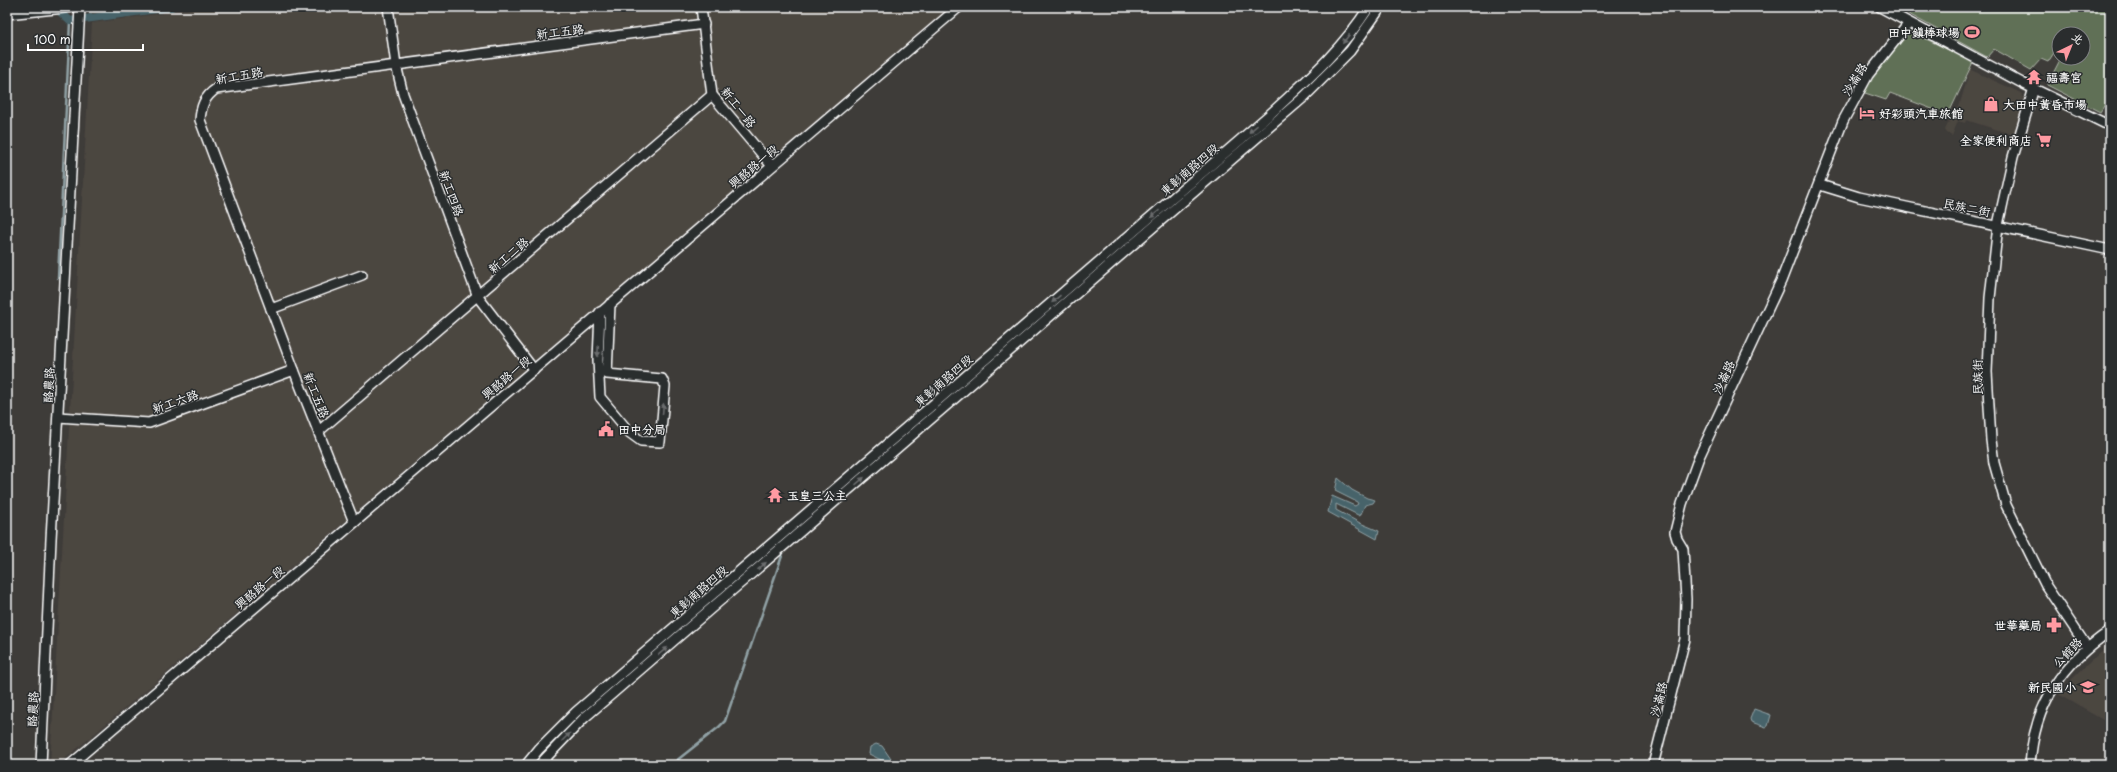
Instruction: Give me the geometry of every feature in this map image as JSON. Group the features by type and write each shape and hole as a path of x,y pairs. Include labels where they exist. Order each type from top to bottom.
{"street":[{"path":"7,14 74,7"},
{"name":"酪農路","path":"41,765 80,7"},
{"name":"新工四路","path":"388,7 396,65 403,94 478,297 534,370"},
{"name":"新工一路","path":"701,7 712,96 772,166"},
{"name":"興酪路一段","path":"70,765 959,7"},
{"name":"東彰南路四段","path":"526,765 539,749 576,712 1268,116 1320,68 1342,45 1369,7"},
{"name":"東彰南路四段","path":"539,765 584,718 1304,97 1350,51 1381,7"},
{"path":"1881,7 1909,24 2110,126"},
{"name":"新工五路","path":"354,522 294,370 200,120 201,109 205,99 216,89 704,24"},
{"name":"沙崙路","path":"1653,765 1685,639 1686,599 1683,549 1676,539 1675,532 1682,504 1699,457 1780,281 1820,184 1843,121 1868,75 1909,24"},
{"name":"民族街","path":"2034,88 2013,157 1998,225 1990,298 1988,372 1994,463 2006,505 2046,586 2087,647"},
{"name":"新工二路","path":"319,431 712,96"},
{"name":"民族二街","path":"1820,184 1858,196 2110,250"},
{"path":"271,309 362,275"},
{"path":"600,312 598,360 600,397 630,433 641,441 660,442 664,386 662,379 607,374 610,304"},
{"name":"新工六路","path":"58,417 149,423 294,370"},
{"name":"公館路","path":"2030,765 2037,724 2049,695 2069,664 2087,647 2110,630"}],"shaded area":[{"path":"208,7 953,7 65,759 50,765 92,23"},
{"name":"大田中黃昏市場","path":"1964,64 1972,67 1971,70 2023,94 2022,97 2024,98 2014,135 1966,120 1965,123 1958,121 1952,136 1947,133 1945,130 1955,109 1958,110 1969,73 1962,69"},
{"name":"新民國小","path":"2110,643 2110,724 2059,695 2073,678"}],"green space":[{"path":"1896,7 2110,7 2110,97 2100,112 2047,85 2057,66 2091,66 2091,26 2051,26 2051,57 2048,62 2041,59 2031,70 1994,49 1987,57"},
{"path":"1908,30 1973,62 1948,115 1890,93 1886,100 1862,92"}],"water":[{"path":"1338,478 1352,490 1367,498 1375,500 1373,503 1365,505 1360,516 1336,504 1336,510 1379,531 1377,539 1328,512 1332,496 1355,506 1358,504 1357,502 1335,491"},
{"path":"1754,709 1771,715 1768,726 1766,727 1751,722 1750,719"},
{"path":"876,744 882,746 893,762 891,765 869,754 870,747"}],"waterway":[{"path":"55,7 70,21 171,7"},
{"path":"58,278 70,21"},
{"path":"671,765 725,721 783,553"}],"place":[{"name":"田中鎮棒球場","path":"1972,32"},
{"name":"福壽宮","path":"2034,77"},
{"name":"大田中黃昏市場","path":"1991,104"},
{"name":"好彩頭汽車旅館","path":"1867,113"},
{"name":"全家便利商店","path":"2044,140"},
{"name":"田中分局","path":"606,429"},
{"name":"玉皇三公主","path":"775,495"},
{"name":"世華藥局","path":"2054,625"},
{"name":"新民國小","path":"2088,687"}]}
